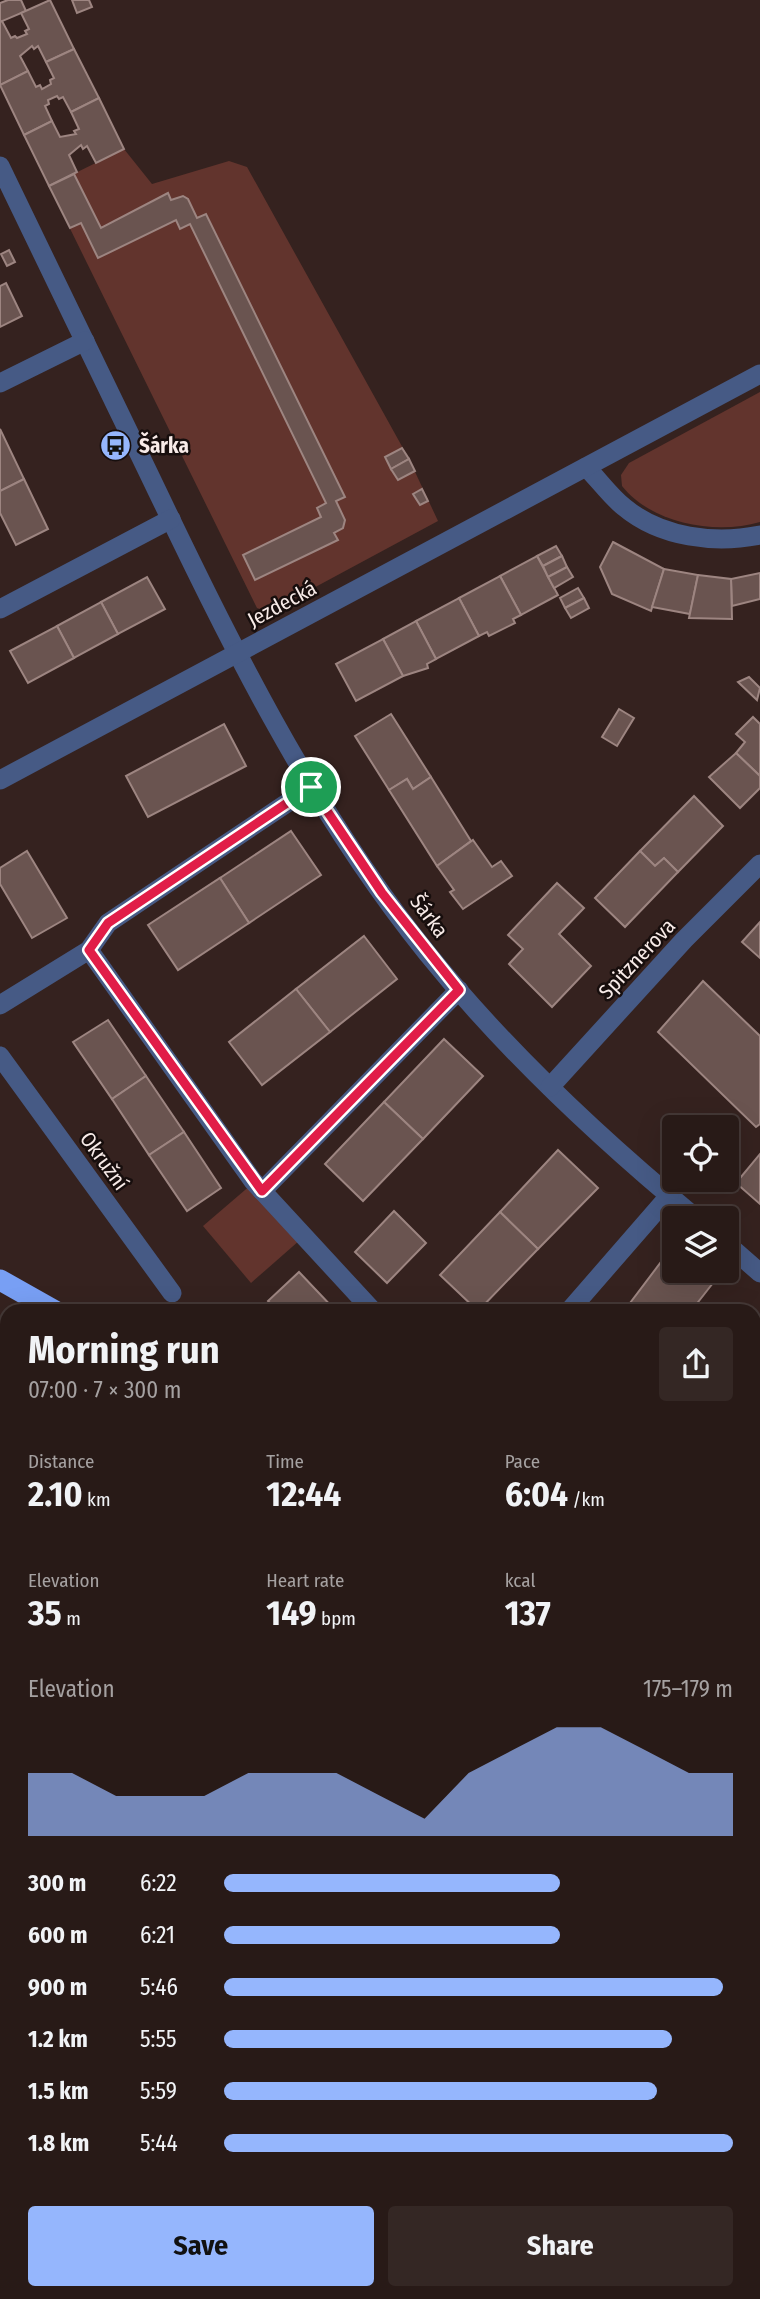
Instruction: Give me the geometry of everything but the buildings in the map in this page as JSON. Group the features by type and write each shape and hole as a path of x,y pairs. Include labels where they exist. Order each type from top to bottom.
{"highway":[{"path":"0,1280 43,1304"}],"street":[{"name":"Šárka","path":"0,166 238,653 311,787 382,893 459,990 550,1087 681,1206"},
{"path":"0,383 85,341"},
{"name":"Jezdecká","path":"0,780 760,374"},
{"path":"586,467 625,508 669,530 717,540 760,535"},
{"path":"0,609 171,519"},
{"path":"0,1005 89,950 108,923 311,787"},
{"name":"Spitznerova","path":"550,1087 684,940 760,864"},
{"path":"89,950 262,1191 367,1304"},
{"path":"262,1191 459,990"},
{"name":"Okružní","path":"0,1056 172,1293"},
{"path":"575,1304 669,1196"},
{"path":"739,1254 760,1273"}],"shaded area":[{"path":"124,149 152,184 229,161 247,167 409,459 438,521 269,612 257,608 49,186"},
{"path":"760,392 760,522 724,527 686,523 667,518 650,509 622,486 621,475 629,463"},
{"path":"252,1184 300,1240 251,1283 203,1226"}],"place":[{"name":"Šárka","path":"116,446"}],"route":[{"path":"311,787 382,893 459,990 262,1191 89,950 108,923 311,787"}]}
